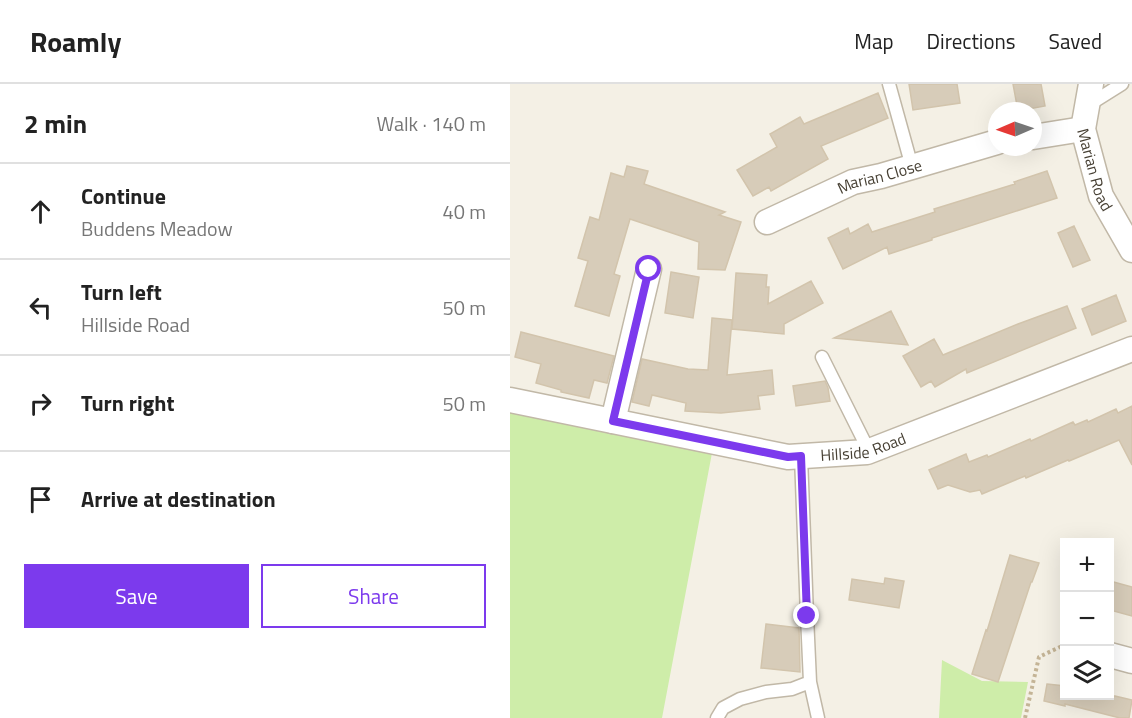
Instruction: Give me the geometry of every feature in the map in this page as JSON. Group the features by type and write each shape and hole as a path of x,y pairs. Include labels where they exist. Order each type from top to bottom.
{"street":[{"path":"1042,132 1087,107"},
{"name":"Marian Road","path":"1087,107 1101,196 1132,250"},
{"name":"Marian Close","path":"767,222 853,182 988,145"},
{"path":"613,421 649,269"},
{"name":"Hillside Road","path":"510,400 788,457 869,451 1132,350"},
{"path":"1114,656 1132,661"}],"lane":[{"path":"889,84 912,167"},
{"path":"1087,107 1122,84"},
{"path":"822,357 869,451"},
{"path":"801,456 810,682 818,718"},
{"path":"717,718 723,708 740,699 766,692 792,689 810,682"}],"path":[{"path":"1025,718 1039,657 1063,646"}],"green space":[{"path":"510,410 712,453 662,718 510,718"},
{"path":"942,660 982,681 1028,682 1021,718 939,718"}],"building":[{"path":"909,84 957,84 960,103 913,110"},
{"path":"1013,84 1041,84 1045,106 1042,107 1042,102 1016,102"},
{"path":"878,93 888,118 821,146 828,159 771,191 769,187 753,196 737,170 777,147 770,134 800,117 804,124"},
{"path":"627,166 648,171 644,184 725,212 719,215 741,222 725,270 698,269 699,242 630,219 614,274 620,276 609,316 575,306 588,261 578,258 590,217 599,220 611,173 624,177"},
{"path":"1047,171 1057,198 889,254 887,247 843,269 828,238 848,228 850,234 868,224 872,232 935,212 934,209 1015,184 1014,182"},
{"path":"1074,226 1090,260 1073,267 1058,233"},
{"path":"671,272 699,277 693,318 665,313"},
{"path":"736,273 767,275 768,304 811,281 823,303 784,324 784,334 732,329"},
{"path":"1116,295 1126,321 1092,335 1082,309"},
{"path":"1067,306 1076,328 967,373 966,369 935,387 931,381 921,387 903,356 934,339 943,355"},
{"path":"891,311 908,345 834,338 883,315"},
{"path":"712,318 732,320 727,375 772,370 774,394 758,396 760,409 721,413 685,411 686,403 652,395 649,406 632,402 642,359 688,369 708,370"},
{"path":"521,332 614,356 607,383 594,380 589,398 561,392 561,390 536,383 541,364 515,357"},
{"path":"825,381 830,401 796,406 793,386"},
{"path":"1132,406 1132,465 1119,440 982,494 980,490 970,492 948,485 938,489 929,470 966,454 969,462 987,455 988,457 1073,422 1075,425 1087,420 1088,422 1116,409 1118,413"},
{"path":"1010,555 1039,563 998,682 972,674"},
{"path":"885,578 904,581 899,608 849,600 852,579 884,584"},
{"path":"1114,582 1132,587 1132,616 1114,611"},
{"path":"766,624 799,628 800,672 761,668"},
{"path":"1047,684 1060,685 1060,700 1114,700 1115,696 1132,700 1129,718 1044,701"}],"route":[{"path":"649,269 613,421 788,457 801,456 807,616"}]}
